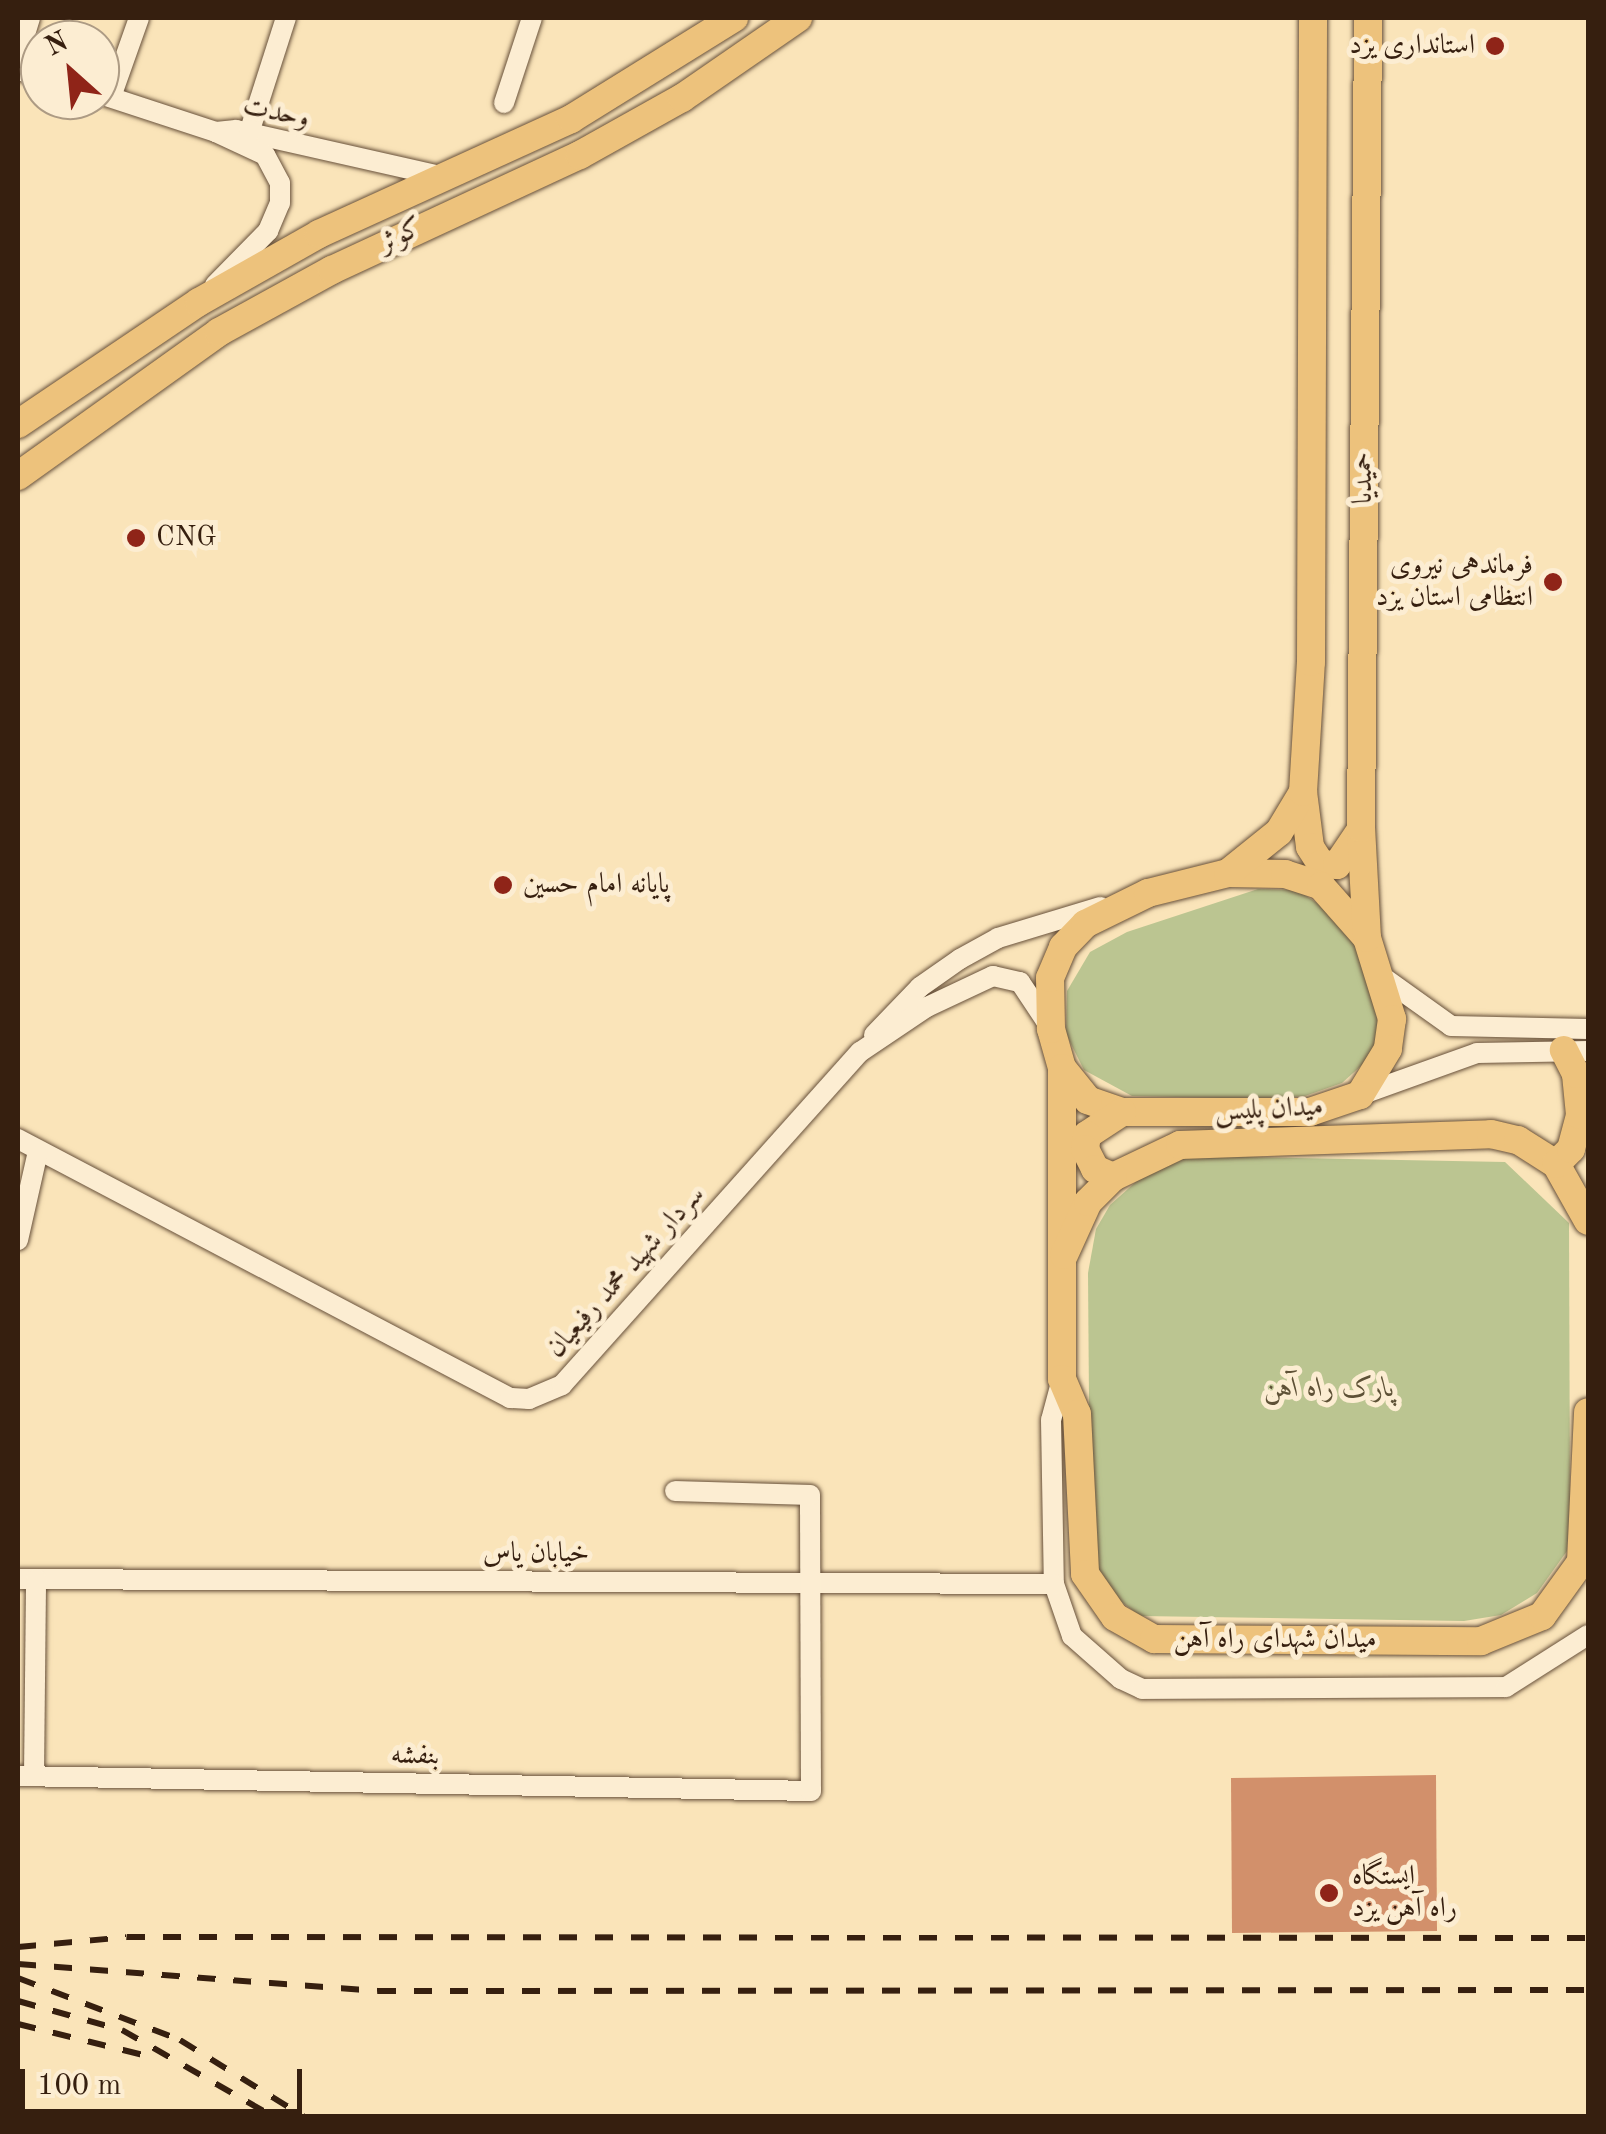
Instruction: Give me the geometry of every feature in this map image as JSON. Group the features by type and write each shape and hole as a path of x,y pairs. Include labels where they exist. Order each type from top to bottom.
{"main road":[{"name":"کوثر","path":"18,424 199,302 319,234 570,119 734,18"},
{"name":"کوثر","path":"18,476 220,332 332,270 580,155 682,98 798,18"},
{"name":"حمیدیا","path":"1228,873 1279,832 1303,792 1311,662 1312,18"},
{"name":"حمیدیا","path":"1367,938 1361,828 1368,18"},
{"path":"1303,792 1310,848 1321,864 1337,864 1361,828"},
{"name":"میدان پلیس","path":"1228,873 1285,874 1321,886 1367,938 1384,978 1392,1019 1388,1049 1360,1095 1310,1112 1122,1112 1088,1100 1062,1068 1051,1029 1050,978 1063,947 1085,924 1148,893 1228,873"},
{"path":"1556,1164 1571,1149 1580,1116 1576,1051"},
{"name":"میدان شهدای راه آهن","path":"1062,1068 1058,1268 1062,1379 1077,1414 1085,1574 1115,1617 1154,1639 1481,1641 1542,1616 1581,1562 1588,1412"},
{"path":"1113,1177 1095,1169 1085,1149 1087,1134 1122,1112"},
{"path":"1058,1268 1088,1202 1113,1177 1180,1145 1491,1134 1518,1140 1556,1164 1588,1221"}],"street":[{"path":"18,57 30,18"},
{"path":"120,62 139,18"},
{"path":"249,133 286,18"},
{"path":"504,103 532,18"},
{"name":"وحدت","path":"120,101 216,132 249,133 445,178"},
{"path":"199,302 268,232 280,204 280,183 265,155 216,132"},
{"path":"860,1052 907,999 960,959 998,938 1148,893"},
{"name":"سردار شهید محمد رفیعیان","path":"18,1139 510,1398 530,1399 562,1385 860,1052 927,1007 992,976 1020,982 1051,1029"},
{"path":"1384,978 1451,1026 1588,1029"},
{"path":"1360,1095 1476,1053 1576,1051"},
{"path":"18,1240 38,1152"},
{"path":"1062,1379 1051,1420 1054,1584 1072,1636 1094,1661 1142,1688 1506,1687 1588,1634"},
{"path":"675,1491 810,1494 812,1582"},
{"path":"26,1776 27,1578"},
{"name":"خیابان یاس","path":"27,1578 1054,1584"},
{"name":"بنفشه","path":"26,1776 811,1791 812,1582"}],"green space":[{"path":"1258,889 1297,890 1331,912 1362,956 1383,1014 1373,1055 1342,1083 1305,1096 1265,1099 1132,1096 1084,1070 1066,1034 1067,991 1090,952 1127,932"},
{"name":"پارک راه آهن","path":"1197,1156 1505,1162 1569,1223 1567,1551 1537,1593 1501,1615 1464,1621 1140,1616 1115,1597 1094,1565 1090,1529 1088,1273 1096,1229 1110,1205 1157,1163"}],"building":[{"name":"ایستگاه راه آهن یزد","path":"1436,1775 1437,1931 1232,1933 1231,1778"}],"railway":[{"path":"18,1947 127,1937 1588,1938"},
{"path":"18,1964 378,1991 1588,1990"},
{"path":"18,1978 180,2040 303,2116"},
{"path":"18,2001 122,2030 272,2116"},
{"path":"18,2024 143,2055"}],"place":[{"name":"استانداری یزد","path":"1495,46"},
{"name":"CNG","path":"136,538"},
{"name":"فرماندهی نیروی انتظامی استان یزد","path":"1553,582"},
{"name":"پایانه امام حسین","path":"503,885"},
{"name":"ایستگاه راه آهن یزد","path":"1329,1893"}]}
